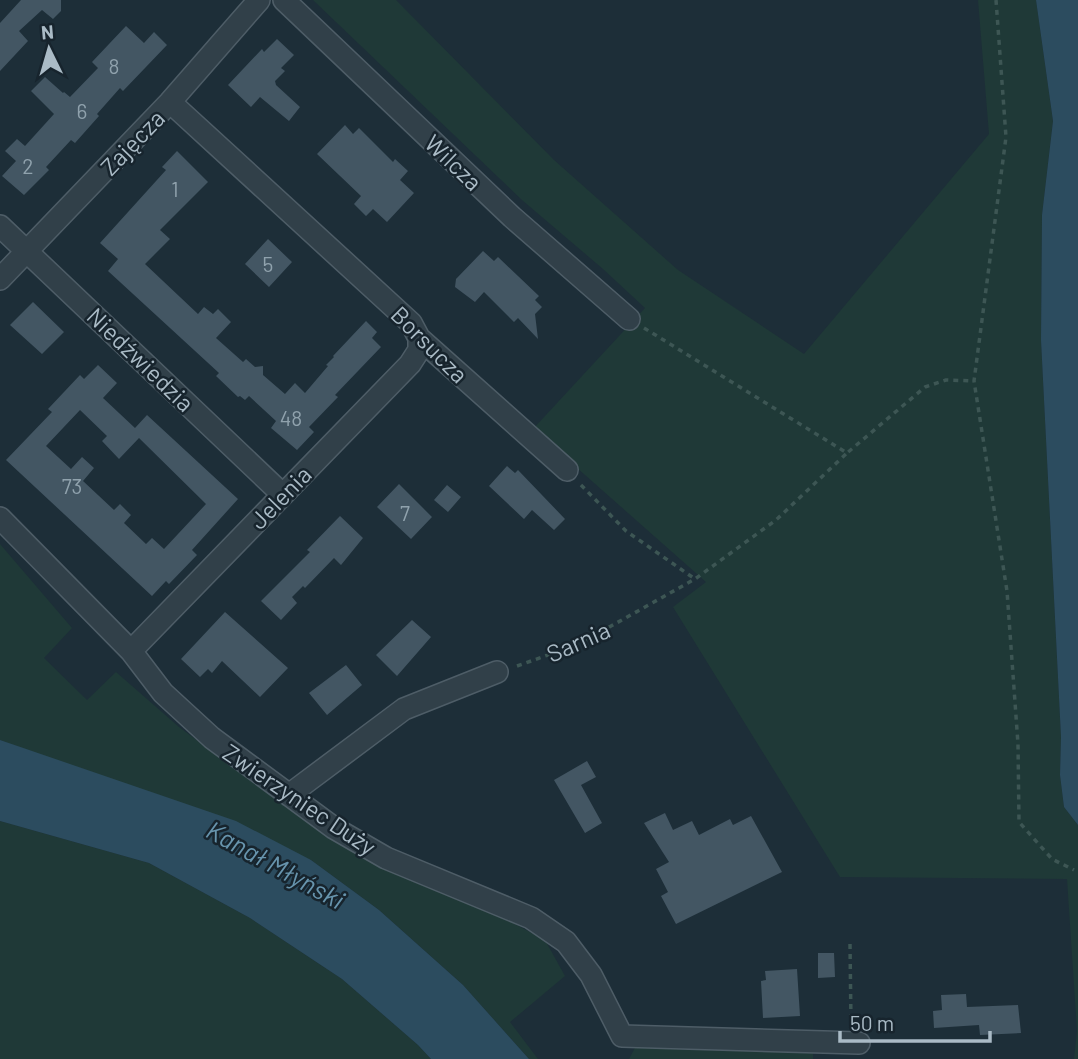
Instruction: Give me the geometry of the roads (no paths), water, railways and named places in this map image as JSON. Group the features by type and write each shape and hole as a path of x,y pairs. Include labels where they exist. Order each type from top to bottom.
{"street":[{"name":"Zajęcza","path":"0,279 170,102 259,0"},
{"name":"Wilcza","path":"284,0 512,217 629,319"},
{"name":"Borsucza","path":"170,102 411,323 419,338 567,470"},
{"name":"Niedźwiedzia","path":"0,226 282,494"},
{"name":"Jelenia","path":"131,651 410,364 419,351 419,338"},
{"name":"Zwierzyniec Duży","path":"0,518 131,651 163,693 212,738 334,828 386,858 531,919 566,942 591,975 622,1036 855,1043"},
{"path":"289,795 404,709 497,672"}],"water":[{"path":"1036,0 1078,0 1078,825 1064,807 1060,775 1061,737 1041,340 1042,215 1053,121"},
{"name":"Kanał Młyński","path":"0,740 236,821 311,860 379,910 463,985 529,1059 431,1059 342,979 250,918 149,863 0,821"}]}
